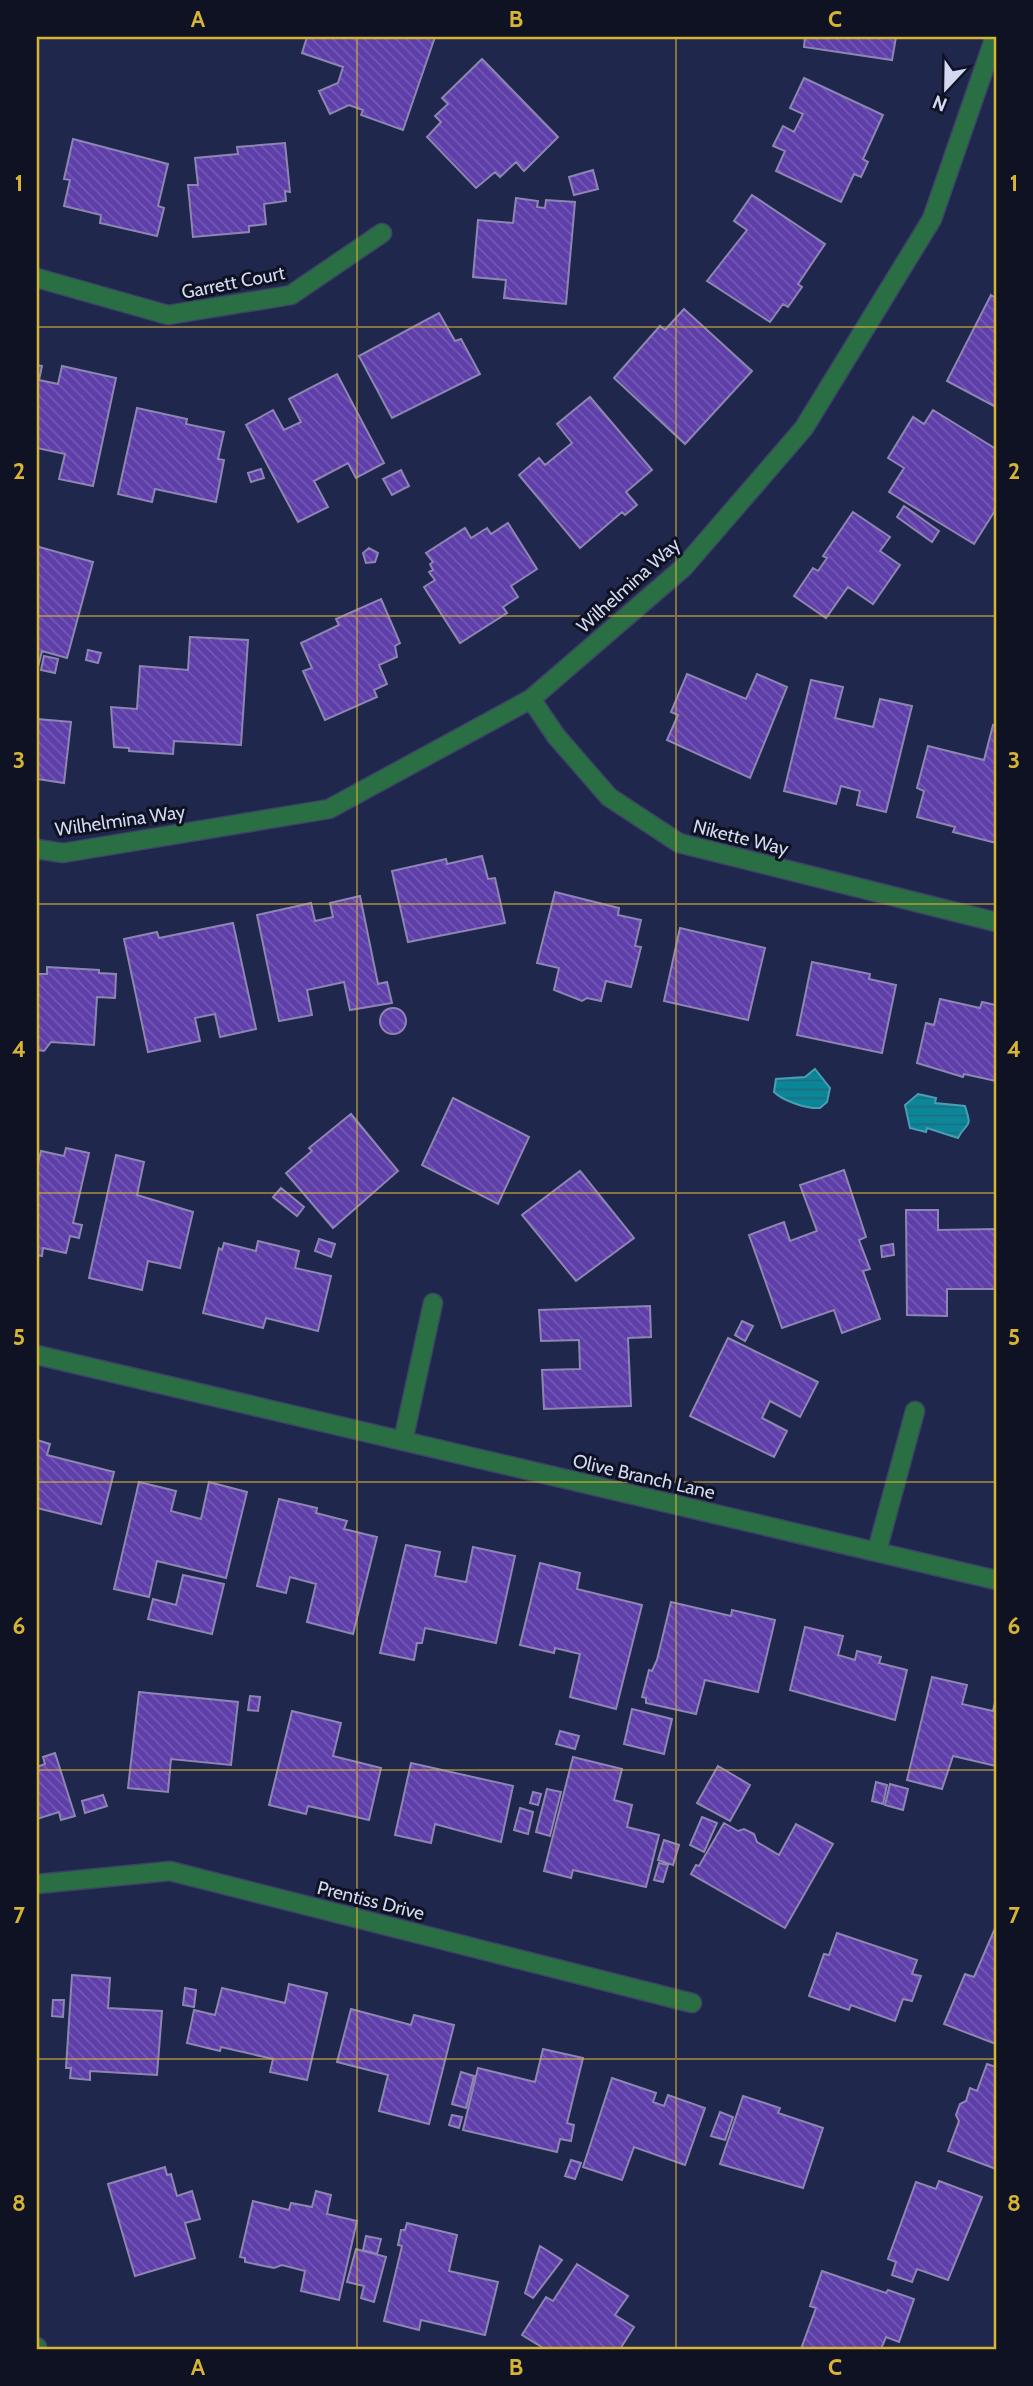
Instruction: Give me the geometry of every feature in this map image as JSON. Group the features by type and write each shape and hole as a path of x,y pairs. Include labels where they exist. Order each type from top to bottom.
{"street":[{"name":"Wilhelmina Way","path":"37,849 64,853 330,809 531,699 684,567 804,428 932,219 995,37"},
{"name":"Garrett Court","path":"37,278 168,315 291,295 382,233"},
{"name":"Nikette Way","path":"531,699 556,736 609,797 680,843 996,922"},
{"path":"403,1441 433,1303"},
{"name":"Olive Branch Lane","path":"37,1355 996,1580"},
{"path":"877,1551 915,1411"},
{"name":"Prentiss Drive","path":"37,1884 170,1871 692,2003"}],"shaded area":[{"path":"815,1069 830,1088 827,1102 820,1108 796,1104 774,1092 776,1079 805,1077"},
{"path":"918,1094 936,1098 935,1103 965,1106 969,1122 958,1138 927,1128 926,1132 910,1128 905,1105"}],"building":[{"path":"307,37 435,37 403,130 361,115 363,110 349,105 330,114 319,91 338,83 343,67 302,53"},
{"path":"805,37 896,37 892,60 804,47"},
{"path":"482,59 558,137 524,171 516,162 500,177 495,172 476,188 427,137 441,122 435,116 448,104 442,98"},
{"path":"804,78 883,115 863,159 868,162 861,177 854,174 841,202 776,171 785,151 773,146 783,126 794,132 803,114 790,108"},
{"path":"73,139 168,164 158,206 164,208 157,236 100,223 101,215 64,206 70,180 64,179"},
{"path":"285,143 290,192 285,191 286,201 264,204 266,224 249,226 249,232 193,237 188,185 198,185 195,158 238,154 237,147"},
{"path":"593,170 598,189 574,195 569,177"},
{"path":"752,195 825,244 798,284 802,287 788,307 783,304 770,322 707,281 747,230 734,221"},
{"path":"516,198 538,201 537,207 545,208 546,200 575,202 566,304 504,298 506,280 473,277 478,220 513,223"},
{"path":"991,295 996,298 996,407 947,381"},
{"path":"684,309 752,371 685,444 614,378 660,326 665,330"},
{"path":"439,313 455,341 461,339 480,374 392,418 359,356"},
{"path":"37,365 42,366 39,380 58,384 62,366 116,378 93,486 59,479 65,454 37,448"},
{"path":"337,374 384,463 356,478 348,463 314,481 328,507 298,522 246,425 273,410 284,430 301,422 289,399"},
{"path":"590,397 652,470 626,492 637,505 625,515 622,512 580,548 519,475 539,458 545,465 572,443 557,424"},
{"path":"137,408 187,419 186,424 224,432 218,459 224,460 216,502 155,489 152,502 118,494"},
{"path":"933,410 996,449 996,509 974,544 889,492 904,468 888,458 913,417 924,424"},
{"path":"261,469 264,478 251,482 248,473"},
{"path":"401,470 409,486 392,495 383,479"},
{"path":"904,506 939,531 932,542 897,517"},
{"path":"853,512 890,537 880,551 900,565 873,604 848,587 826,618 794,596 813,568 818,571 827,558 823,556"},
{"path":"508,523 537,569 511,586 518,597 503,607 507,613 460,643 424,587 435,580 429,572 433,570 430,564 433,562 426,553 465,528 471,538 487,528 491,534"},
{"path":"37,543 39,547 93,562 67,658 42,651 38,667"},
{"path":"369,548 378,553 375,562 366,563 363,553"},
{"path":"381,599 400,643 395,646 397,657 379,665 387,684 374,690 377,697 325,720 303,671 312,668 301,643 339,625 336,619"},
{"path":"190,637 248,640 241,745 174,741 173,754 129,751 129,748 114,747 111,707 137,709 140,666 188,670"},
{"path":"88,650 101,653 98,663 86,660"},
{"path":"44,656 58,659 55,673 41,670"},
{"path":"687,674 746,699 757,674 787,687 750,778 667,740 678,715 671,712"},
{"path":"811,680 843,687 835,718 873,727 880,699 912,706 886,812 857,805 860,791 841,786 836,804 784,791"},
{"path":"37,719 71,722 64,783 37,779"},
{"path":"993,725 996,726 996,843 953,832 955,827 917,817 924,791 917,788 928,746 984,760"},
{"path":"482,856 488,879 495,878 505,923 408,942 392,871 446,859 447,864"},
{"path":"555,892 619,908 618,915 641,920 635,946 641,947 631,987 606,981 601,1001 587,998 582,1001 554,990 559,968 537,963"},
{"path":"360,896 378,984 387,982 392,1003 350,1010 344,982 307,990 312,1015 279,1021 257,915 311,903 315,921 333,917 330,903"},
{"path":"233,923 256,1029 220,1037 215,1014 195,1018 200,1041 148,1052 124,939 157,932 159,938"},
{"path":"680,928 765,948 748,1020 664,1001"},
{"path":"812,962 870,974 869,979 896,985 882,1053 797,1035"},
{"path":"47,967 99,970 99,973 116,974 115,998 97,997 94,1045 51,1042 44,1051 37,1050 37,974 47,974"},
{"path":"940,999 980,1008 982,1002 996,1005 996,1081 964,1074 963,1077 917,1063 926,1023 934,1025"},
{"path":"393,1008 402,1012 406,1021 402,1030 393,1034 384,1030 380,1021 384,1012"},
{"path":"453,1098 529,1137 498,1204 422,1165"},
{"path":"351,1114 398,1171 333,1228 286,1173 312,1151 309,1148"},
{"path":"66,1148 89,1153 73,1223 82,1225 79,1238 70,1236 66,1253 43,1248 42,1256 37,1255 37,1167 41,1151 64,1156"},
{"path":"116,1155 144,1162 137,1195 193,1212 180,1268 148,1261 142,1290 89,1278"},
{"path":"844,1170 866,1237 859,1240 870,1269 863,1271 880,1319 842,1333 834,1310 782,1328 749,1235 784,1222 790,1241 817,1231 800,1185"},
{"path":"580,1171 634,1238 576,1281 522,1215"},
{"path":"281,1188 304,1207 297,1216 273,1197"},
{"path":"906,1210 938,1210 938,1230 996,1229 996,1289 947,1289 947,1316 907,1315"},
{"path":"319,1239 335,1244 331,1257 315,1251"},
{"path":"258,1241 299,1251 295,1268 331,1276 318,1331 266,1318 263,1328 203,1313 219,1248 222,1250 224,1243 256,1251"},
{"path":"893,1244 894,1255 882,1257 881,1246"},
{"path":"650,1306 651,1337 628,1338 631,1406 544,1409 542,1370 580,1369 579,1340 541,1341 539,1310"},
{"path":"742,1321 753,1326 745,1341 735,1335"},
{"path":"728,1338 818,1382 800,1417 770,1401 762,1418 787,1431 774,1457 690,1416"},
{"path":"37,1440 50,1444 47,1455 114,1472 101,1524 37,1508"},
{"path":"139,1482 176,1491 171,1511 201,1519 209,1482 247,1492 226,1578 157,1561 149,1597 114,1589"},
{"path":"279,1499 317,1508 316,1513 347,1521 344,1529 377,1537 353,1634 307,1622 316,1584 290,1577 286,1593 257,1586"},
{"path":"406,1545 440,1552 435,1576 466,1582 473,1547 515,1556 496,1643 425,1628 422,1643 417,1643 414,1660 380,1653"},
{"path":"540,1563 580,1573 577,1589 642,1605 616,1709 570,1697 580,1654 555,1648 554,1653 520,1645"},
{"path":"183,1575 224,1584 212,1634 148,1619 153,1599 176,1605"},
{"path":"671,1602 731,1616 732,1610 775,1620 758,1692 705,1680 696,1714 646,1703 646,1698 642,1697 649,1670 652,1671 657,1660"},
{"path":"805,1627 843,1636 838,1655 855,1660 857,1651 881,1657 879,1663 907,1670 895,1720 790,1690"},
{"path":"932,1677 967,1685 962,1704 993,1711 996,1698 996,1766 953,1756 942,1789 907,1780"},
{"path":"139,1692 238,1702 231,1765 171,1759 168,1792 128,1788"},
{"path":"250,1696 260,1697 258,1711 248,1710"},
{"path":"632,1709 672,1719 664,1754 624,1744"},
{"path":"292,1711 341,1723 333,1756 381,1768 369,1820 308,1806 306,1814 269,1805"},
{"path":"560,1731 579,1736 575,1749 556,1744"},
{"path":"55,1753 75,1816 61,1820 59,1812 37,1819 37,1767 45,1764 43,1757"},
{"path":"573,1757 622,1769 614,1800 632,1805 627,1827 659,1835 646,1887 573,1870 571,1878 544,1871"},
{"path":"411,1763 513,1786 501,1842 435,1824 431,1843 395,1835"},
{"path":"718,1766 750,1785 730,1821 697,1803"},
{"path":"876,1782 887,1785 883,1804 872,1801"},
{"path":"890,1784 908,1789 903,1810 885,1805"},
{"path":"547,1789 561,1792 550,1836 536,1832"},
{"path":"533,1792 541,1794 538,1805 530,1803"},
{"path":"103,1795 107,1806 85,1813 82,1801"},
{"path":"520,1808 533,1812 528,1834 514,1830"},
{"path":"702,1817 717,1823 704,1852 690,1845"},
{"path":"724,1823 738,1831 744,1829 754,1834 757,1842 779,1855 796,1824 833,1844 785,1928 691,1874 696,1865 699,1866"},
{"path":"664,1840 679,1845 673,1865 658,1860"},
{"path":"659,1863 668,1865 663,1882 654,1880"},
{"path":"996,1926 996,2044 944,2024 965,1974 974,1977"},
{"path":"837,1933 917,1960 912,1974 921,1976 912,2001 903,1999 895,2021 851,2005 849,2010 809,1996 824,1954 829,1955"},
{"path":"72,1975 110,1978 108,2008 162,2011 157,2075 90,2071 90,2080 70,2078 71,2068 66,2068"},
{"path":"289,1984 327,1993 307,2080 270,2072 273,2059 221,2047 220,2051 187,2043 194,2010 215,2015 222,1988 285,2003"},
{"path":"185,1988 196,1990 194,2007 183,2005"},
{"path":"53,2000 64,2000 63,2017 52,2016"},
{"path":"351,2009 411,2025 414,2015 454,2025 429,2124 379,2111 388,2075 337,2062"},
{"path":"543,2049 583,2058 567,2123 574,2125 571,2141 560,2139 557,2152 463,2130 478,2068 535,2082"},
{"path":"987,2064 996,2067 996,2169 948,2151 959,2121 956,2115 960,2104 966,2101 970,2088 977,2091"},
{"path":"461,2072 474,2076 466,2108 452,2104"},
{"path":"612,2078 656,2093 653,2102 664,2106 668,2095 705,2108 685,2165 634,2147 622,2180 583,2167"},
{"path":"743,2096 780,2108 778,2113 823,2128 803,2188 720,2164"},
{"path":"720,2112 733,2117 725,2140 711,2136"},
{"path":"452,2115 462,2117 459,2128 449,2125"},
{"path":"571,2160 581,2163 575,2179 565,2176"},
{"path":"165,2167 167,2175 171,2174 177,2196 192,2191 200,2219 185,2223 195,2258 135,2276 108,2184"},
{"path":"939,2181 982,2197 948,2280 917,2269 912,2282 892,2275 896,2262 888,2259 916,2182 936,2189"},
{"path":"316,2191 331,2195 327,2214 357,2221 339,2300 301,2291 305,2271 282,2265 274,2268 245,2262 245,2258 240,2257 253,2201 289,2210 291,2203 312,2207"},
{"path":"407,2223 457,2235 449,2271 498,2282 485,2335 421,2320 419,2330 384,2321 402,2246 398,2245 401,2230 405,2230"},
{"path":"366,2236 381,2239 377,2254 363,2250"},
{"path":"540,2246 562,2260 533,2298 525,2293"},
{"path":"356,2249 386,2257 374,2302 361,2298 364,2286 347,2282"},
{"path":"577,2264 628,2296 615,2315 634,2327 620,2349 545,2349 522,2335 546,2297 553,2301"},
{"path":"822,2271 886,2293 888,2290 914,2299 899,2342 886,2337 881,2349 801,2349 816,2308 810,2306"}]}
